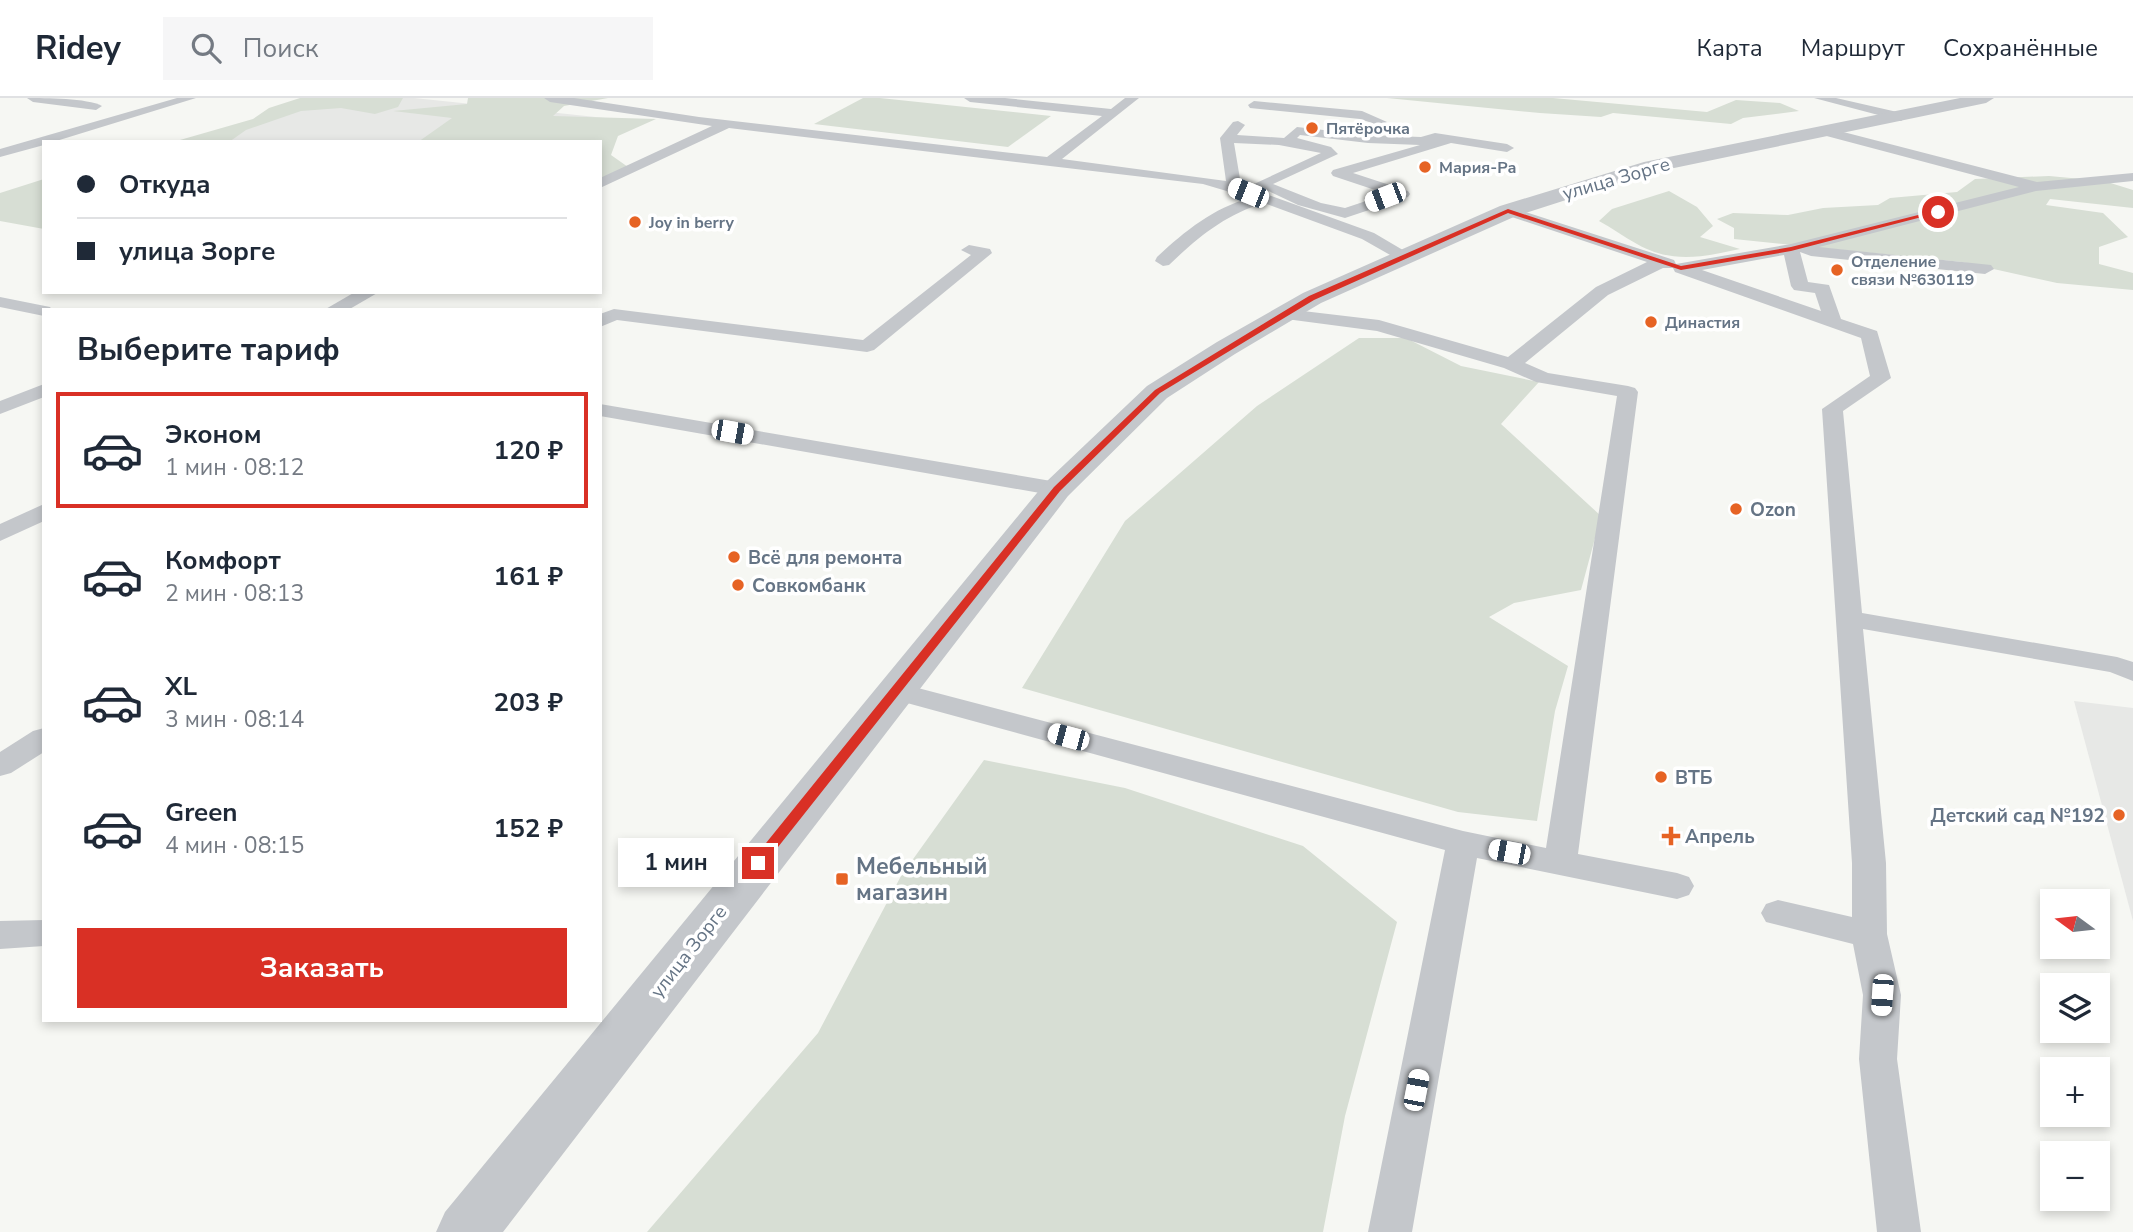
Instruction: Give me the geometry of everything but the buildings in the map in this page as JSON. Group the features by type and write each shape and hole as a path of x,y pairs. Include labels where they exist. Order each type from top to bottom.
{"street":[{"name":"улица Зорге","path":"466,1232 1057,489 1157,392 1312,298 1508,211 1822,114 1901,117 1933,103 1986,98"}],"lane":[{"path":"33,98 96,106"},
{"path":"45,140 190,98"},
{"path":"550,98 728,124 1052,160 1203,180 1234,187 1282,207 1368,236 1405,256"},
{"path":"970,98 1113,113"},
{"path":"1052,160 1133,98"},
{"path":"1359,101 1362,116"},
{"path":"1234,187 1227,138 1256,102 1362,116 1381,122"},
{"path":"1822,114 2036,187"},
{"path":"602,183 728,124"},
{"path":"1297,131 1368,139 1445,142 1338,173 1403,194 1385,197 1345,213 1280,193 1261,184 1331,154 1326,150 1285,144 1287,142 1297,131"},
{"path":"1282,207 1345,186 1309,172 1423,140 1435,137 1507,148"},
{"path":"1227,138 1338,147 1366,142"},
{"path":"0,153 42,141"},
{"path":"1681,268 1791,248 2036,187 2133,177"},
{"path":"1163,261 1194,231 1249,202 1262,199"},
{"path":"1508,211 1558,227 1596,246 1681,268 1870,335 1881,378 1832,409 1869,863 1869,934 1882,995 1878,1059 1899,1232"},
{"path":"1538,236 1558,227"},
{"path":"1791,248 1985,270"},
{"path":"1791,248 1800,286 1824,289 1833,322"},
{"path":"602,321 614,314 867,346 982,251"},
{"path":"1511,364 1602,291 1661,262"},
{"path":"337,308 366,294"},
{"path":"0,302 42,311"},
{"path":"1286,314 1386,321 1443,338 1543,377 1628,392 1560,863"},
{"path":"0,408 42,391"},
{"path":"602,410 1057,489"},
{"path":"0,534 42,512"},
{"path":"1850,619 2117,665 2133,672"},
{"path":"895,691 1463,843 1677,886"},
{"path":"0,766 42,739"},
{"path":"1390,1232 1463,843"},
{"path":"1778,913 1869,934"},
{"path":"0,935 42,933"}],"shaded area":[{"path":"300,98 403,98 398,107 375,114 341,108 301,111 246,130 232,140 180,140 253,119 269,108"},
{"path":"337,98 414,98 643,122 602,141 208,140"},
{"path":"468,98 608,98 564,106 553,116 656,119 618,136 611,155 628,167 602,180 602,140 421,140 452,118 393,111 467,104"},
{"path":"863,98 1051,116 1008,147 814,124"},
{"path":"1387,98 1553,98 1707,112 1736,100 1780,103 1799,111 1743,118 1731,124 1613,113 1601,117 1540,113"},
{"path":"2049,176 2104,181 2133,190 2133,208 2050,199 2046,205 2103,213 2128,237 2099,247 2099,264 2133,273 2133,290 2057,283 1962,262 1734,239 1734,228 1717,219 1733,213 1788,215 1823,208 1878,205 1890,198 1957,192 1975,179"},
{"path":"42,180 42,229 0,221 0,193"},
{"path":"1669,191 1697,207 1713,226 1700,237 1740,249 1688,257 1663,254 1637,244 1599,221 1612,209"},
{"path":"1359,338 1406,338 1461,366 1539,382 1501,424 1601,516 1581,590 1514,603 1489,617 1568,666 1555,711 1537,821 1458,812 1022,688 1125,521 1257,406"},
{"name":"Детский сад №192","path":"2074,701 2133,708 2133,921"},
{"path":"984,760 1125,788 1303,846 1397,922 1345,1116 1323,1232 647,1232 818,1033 901,876"}],"place":[{"name":"Пятёрочка","path":"1312,128"},
{"name":"Мария-Ра","path":"1425,167"},
{"name":"Joy in berry","path":"635,222"},
{"name":"Отделение связи №630119","path":"1837,270"},
{"name":"Династия","path":"1651,322"},
{"name":"Ozon","path":"1736,509"},
{"name":"Всё для ремонта","path":"734,557"},
{"name":"Совкомбанк","path":"738,585"},
{"name":"ВТБ","path":"1661,777"},
{"name":"Детский сад №192","path":"2119,815"},
{"name":"Апрель","path":"1671,836"},
{"name":"Мебельный магазин","path":"842,879"}],"route":[{"path":"758,863 1057,489 1157,392 1312,298 1508,211 1681,268 1791,248 1938,212"}]}
